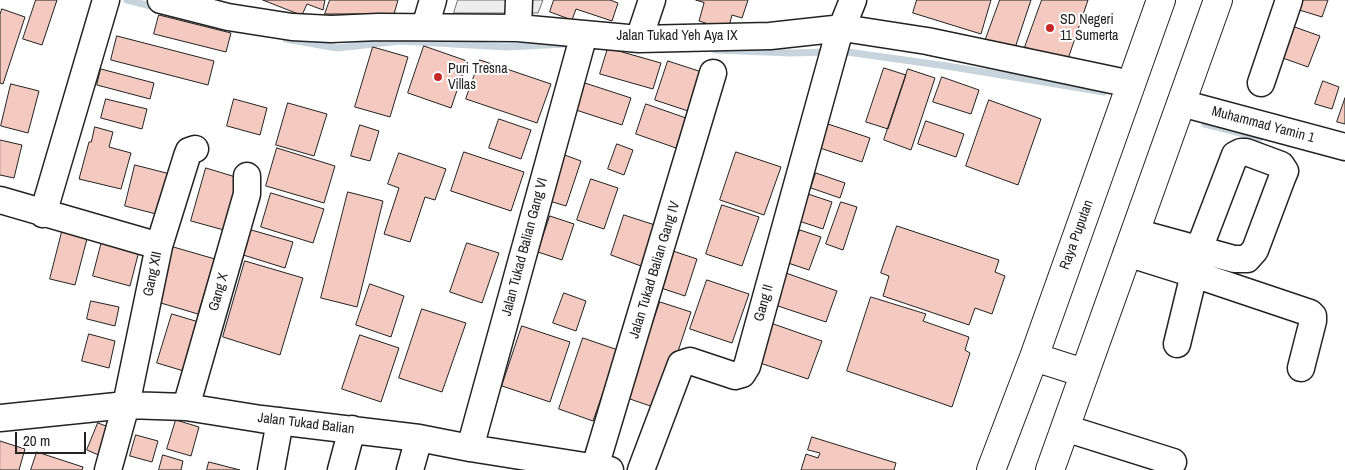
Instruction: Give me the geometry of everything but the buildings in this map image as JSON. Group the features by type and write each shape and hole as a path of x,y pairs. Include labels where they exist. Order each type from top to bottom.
{"main road":[{"name":"Raya Puputan","path":"991,470 1034,357 1161,0"},
{"path":"1050,470 1218,0"},
{"path":"1034,357 1084,374"}],"street":[{"path":"43,214 106,0"},
{"name":"Jalan Tukad Yeh Aya IX","path":"161,0 230,8 292,28 518,28 639,39 770,36 836,46 927,41 1131,84"},
{"path":"425,27 433,0"},
{"path":"518,28 519,0"},
{"path":"639,39 652,0"},
{"path":"836,46 853,0"},
{"path":"1261,83 1289,0"},
{"name":"Jalan Tukad Balian Gang VI","path":"470,448 581,45"},
{"name":"Gang II","path":"641,470 680,364 690,361 735,376 742,374 747,366 836,46"},
{"name":"Jalan Tukad Balian Gang IV","path":"602,468 714,73"},
{"name":"Muhammad Yamin 1","path":"1181,103 1345,147"},
{"name":"Gang XII","path":"108,470 126,405 159,246 187,156 189,151 195,149"},
{"name":"Gang X","path":"186,407 247,194 247,176"},
{"path":"0,200 159,246"},
{"path":"1131,242 1196,261 1310,313 1313,316 1313,321 1301,368"},
{"path":"1177,344 1196,261"},
{"name":"Jalan Tukad Balian","path":"0,418 126,405 186,407 419,438 470,448 602,468"},
{"path":"271,470 280,421"},
{"path":"1065,428 1173,462"},
{"path":"341,470 352,429"},
{"path":"410,470 419,438"}],"shaded area":[{"path":"458,0 543,0 538,13 454,13"}],"waterway":[{"path":"127,0 159,8"},
{"path":"286,39 337,48 400,41 506,47 566,44"},
{"path":"715,50 791,53 829,52"},
{"path":"840,51 947,66 1104,92"},
{"path":"1205,124 1260,138"}],"place":[{"name":"SD Negeri 11 Sumerta","path":"1050,28"},
{"name":"Puri Tresna Villas","path":"438,77"}]}
